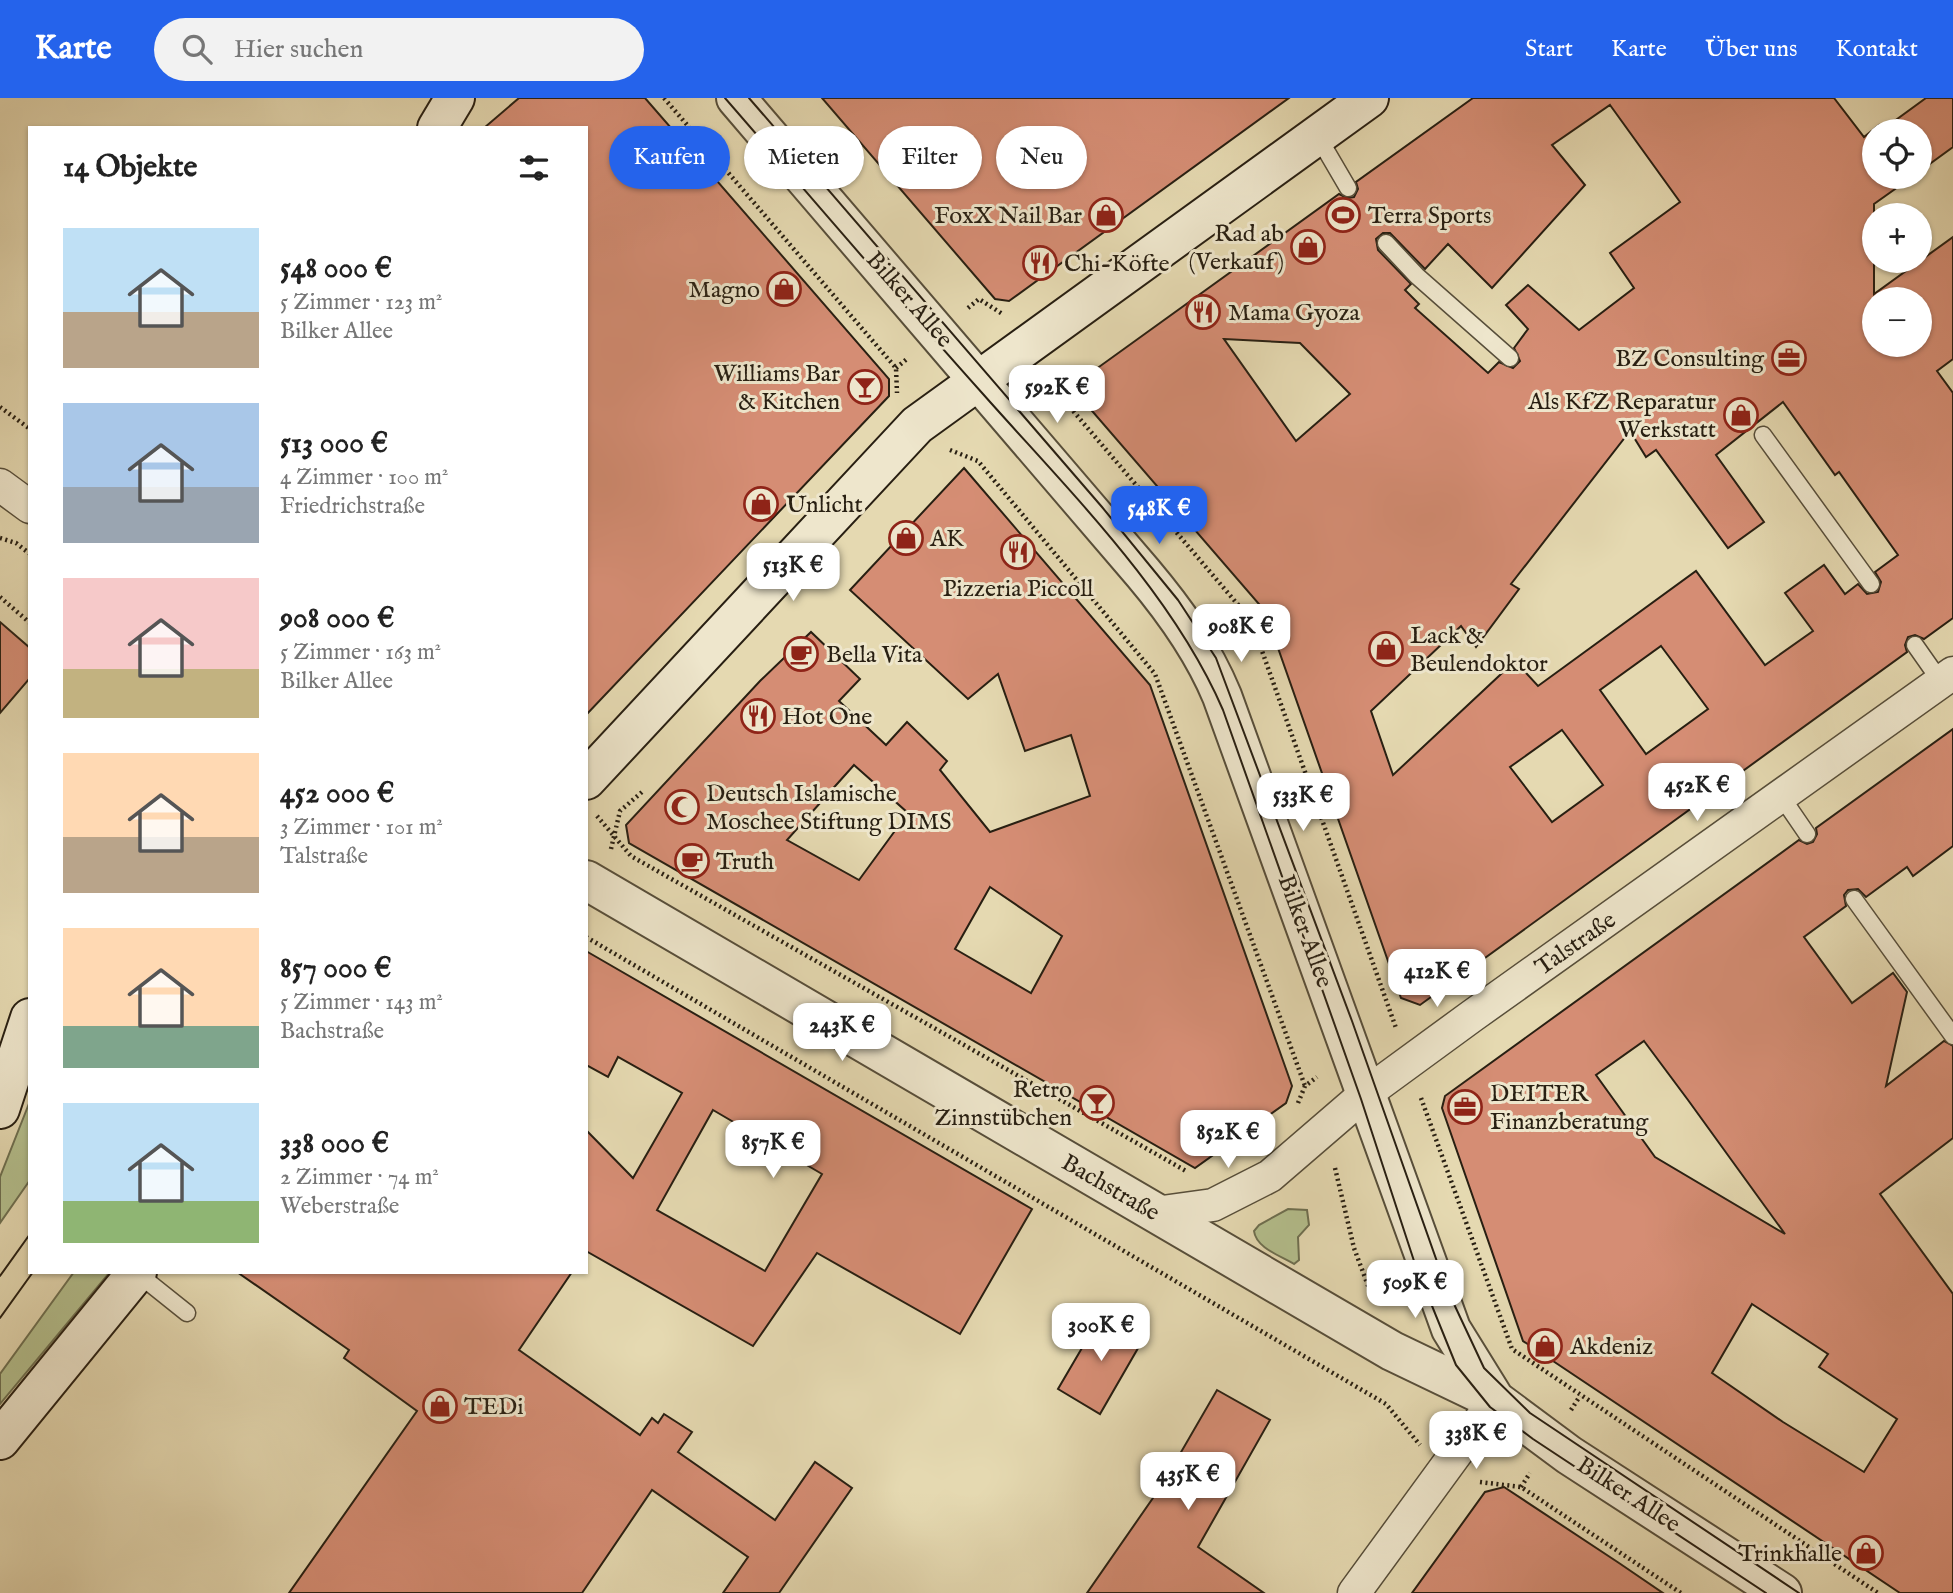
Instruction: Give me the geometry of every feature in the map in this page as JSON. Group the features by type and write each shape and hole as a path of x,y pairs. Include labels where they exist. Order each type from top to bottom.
{"street":[{"path":"438,126 456,98"},
{"name":"Bilker Allee","path":"736,98 973,384 1171,607 1213,674 1451,1329 1495,1400 1569,1455 1782,1593"},
{"path":"590,797 917,425 1368,98"},
{"path":"0,485 28,506"},
{"name":"Talstraße","path":"1155,1213 1213,1205 1253,1187 1364,1095 1947,677"},
{"name":"Bachstraße","path":"597,867 1155,1213 1392,1351 1495,1400"},
{"path":"0,1109 28,1024"},
{"path":"0,1440 136,1274"},
{"path":"1354,1593 1495,1400"}],"lane":[{"path":"1317,135 1348,188"},
{"path":"1386,243 1417,276 1510,358"},
{"path":"1763,435 1871,584"},
{"path":"1915,645 1947,677"},
{"path":"1781,796 1807,834"},
{"path":"1854,899 1953,1036"},
{"path":"138,1274 187,1313"}],"path":[{"path":"664,98 896,368 897,405"},
{"path":"758,207 763,202"},
{"path":"968,308 979,299 1012,320"},
{"path":"896,368 910,356"},
{"path":"1047,405 1064,392"},
{"path":"0,407 28,428"},
{"path":"947,449 978,461 1156,674 1304,1086 1320,1074"},
{"path":"0,538 16,543 28,552"},
{"path":"0,597 28,621"},
{"path":"597,867 614,835 620,811 642,792"},
{"name":"Bachstraße","path":"590,797 631,856 1192,1175"},
{"name":"Bachstraße","path":"588,938 1386,1405 1424,1449"},
{"path":"1418,1090 1512,1349 1878,1593"},
{"path":"1334,1163 1354,1248 1372,1297"},
{"path":"1570,1411 1580,1396"},
{"path":"1521,1488 1530,1474"},
{"path":"1472,1480 1521,1488 1682,1593"}],"green space":[{"path":"28,1106 28,1183 0,1223 0,1177"},
{"path":"1288,1209 1307,1210 1309,1225 1298,1237 1299,1260 1294,1264 1264,1247 1254,1231 1259,1225"},
{"path":"73,1274 108,1274 0,1404 0,1374"}],"building":[{"path":"519,98 645,98 669,126 609,126 609,189 724,189 889,379 889,396 588,713 588,126 486,126"},
{"path":"822,98 1289,98 1009,301 995,299 900,189 982,189 982,126 878,126 878,163 864,147 864,126 846,126"},
{"path":"1473,98 1834,98 1862,134 1862,189 1895,189 1875,203 1862,203 1862,273 1874,273 1874,287 1862,287 1862,357 1932,357 1932,287 1884,287 1903,273 1932,273 1932,252 1953,237 1953,359 1937,371 1953,393 1953,618 1924,639 1915,635 1908,637 1905,645 1907,652 1420,1005 1401,998 1265,611 1080,397 1085,377 1339,194 1347,198 1354,197 1358,189 1356,182","holes":["1610,105 1680,202 1610,253 1634,288 1579,330 1528,285 1506,305 1528,329 1514,348 1520,361 1513,368 1499,362 1488,373 1415,308 1419,304 1405,290 1411,284 1378,250 1376,239 1383,233 1390,233 1425,269 1448,244 1492,288 1585,185 1552,145","1224,339 1300,343 1350,394 1296,441","1783,402 1835,475 1839,472 1898,555 1875,572 1881,582 1878,592 1867,594 1858,584 1845,594 1824,565 1785,593 1813,631 1765,665 1696,571 1538,686 1515,661 1393,775 1371,711 1461,626 1476,647 1519,589 1511,584 1630,431 1646,457 1656,450 1728,548 1764,522 1716,455","1661,646 1708,709 1646,754 1600,690","1562,730 1603,785 1552,822 1510,767"]},
{"path":"1926,98 1953,98 1953,147 1932,162 1932,119 1897,119"},
{"path":"964,468 1150,685 1292,1086 1286,1103 1195,1168 629,843 626,825 760,681 811,632 860,679 839,701 886,745 907,722 947,761 940,770 990,832 1090,796 1071,735 1025,751 998,674 968,699 850,590","holes":["854,765 908,813 859,880 787,840","990,887 1062,936 1031,993 955,949"]},
{"path":"0,622 28,646 28,680 0,713"},
{"path":"1953,729 1953,846 1913,876 1907,867 1866,897 1858,889 1848,890 1844,895 1846,906 1804,937 1852,1003 1893,973 1907,992 1886,1086 1944,1041 1953,1046 1953,1138 1880,1194 1953,1294 1953,1593 1900,1593 1523,1341 1442,1108 1445,1096 1799,840 1807,844 1813,842 1817,834 1816,828","holes":["1644,1041 1688,1100 1785,1234 1655,1157 1596,1075","1752,1304 1828,1354 1819,1367 1897,1419 1864,1472 1783,1422 1712,1373"]},
{"path":"588,952 1032,1209 960,1334 817,1253 753,1346 588,1252 588,1132 633,1178 682,1093 618,1057 608,1077 588,1066","holes":["713,1110 822,1174 765,1271 657,1210"]},
{"path":"240,1274 571,1274 519,1350 640,1435 652,1418 658,1423 664,1414 692,1432 678,1452 775,1520 815,1462 852,1488 779,1593 723,1593 748,1557 652,1490 582,1593 289,1593 417,1411 344,1358 349,1350"},
{"path":"1103,1312 1145,1336 1100,1414 1058,1389"},
{"path":"1217,1390 1270,1420 1198,1547 1264,1593 1087,1593 1162,1485"},
{"path":"1504,1487 1663,1593 1412,1593 1485,1492"}],"tram line":[{"path":"725,98 1116,544 1176,624 1202,666 1223,710 1361,1099 1415,1264 1456,1365 1490,1407 1533,1439 1766,1593"},
{"path":"749,98 1102,507 1178,600 1216,658 1352,1021 1446,1287 1484,1368 1530,1413 1799,1593"},
{"path":"0,1276 28,1237"},
{"path":"0,1318 32,1274"}],"place":[{"name":"FoxX Nail Bar","path":"1106,215"},
{"name":"Terra Sports","path":"1343,215"},
{"name":"Rad ab (Verkauf)","path":"1308,247"},
{"name":"Chi-Köfte","path":"1040,263"},
{"name":"Magno","path":"784,289"},
{"name":"Mama Gyoza","path":"1203,312"},
{"name":"BZ Consulting","path":"1789,358"},
{"name":"Williams Bar & Kitchen","path":"865,387"},
{"name":"Als KfZ Reparatur Werkstatt","path":"1741,415"},
{"name":"Unlicht","path":"761,504"},
{"name":"AK","path":"906,538"},
{"name":"Pizzeria Piccoll","path":"1018,552"},
{"name":"Lack & Beulendoktor","path":"1386,649"},
{"name":"Bella Vita","path":"801,654"},
{"name":"Hot One","path":"758,716"},
{"name":"Deutsch Islamische Moschee Stiftung DIMS","path":"682,807"},
{"name":"Truth","path":"692,861"},
{"name":"Retro Zinnstübchen","path":"1097,1103"},
{"name":"DEITER Finanzberatung","path":"1465,1107"},
{"name":"Akdeniz","path":"1545,1346"},
{"name":"TEDi","path":"440,1406"},
{"name":"Trinkhalle","path":"1866,1553"}]}
